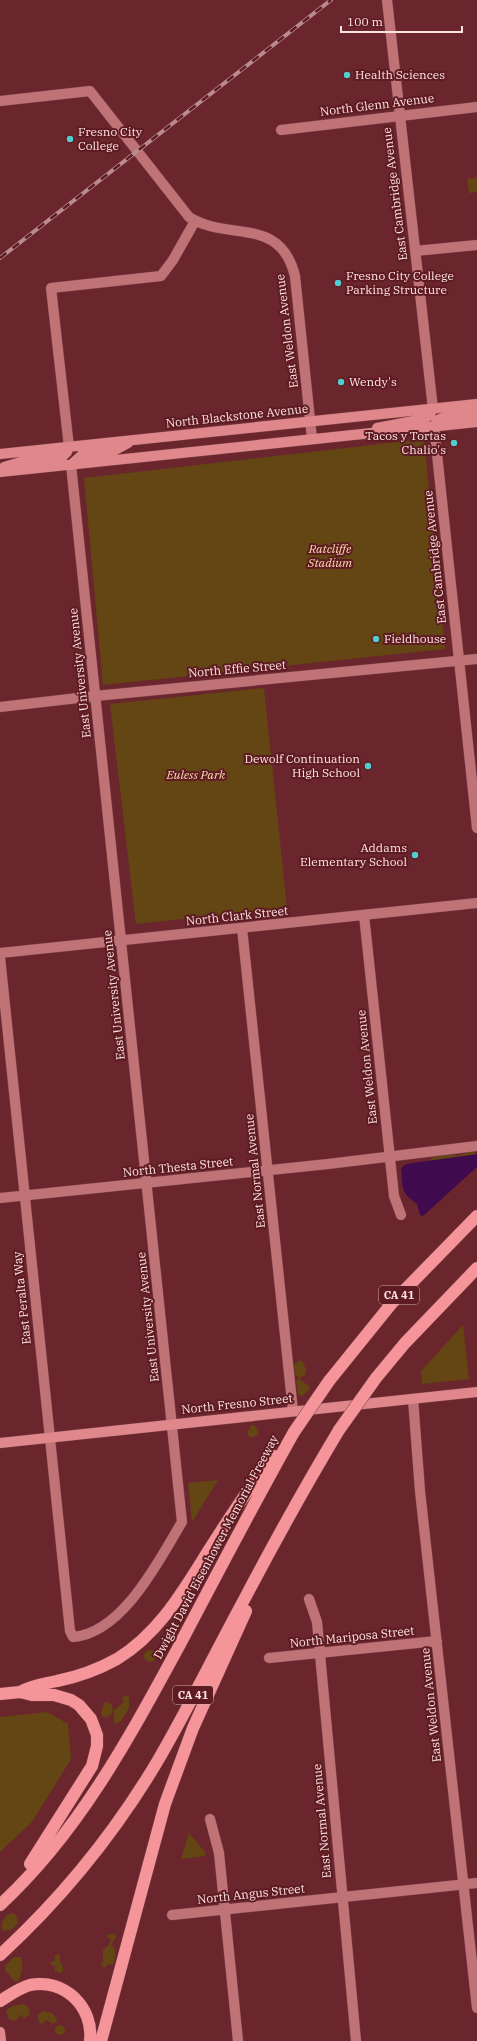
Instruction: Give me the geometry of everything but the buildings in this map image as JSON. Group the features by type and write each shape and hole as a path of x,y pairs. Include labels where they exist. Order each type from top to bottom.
{"highway":[{"name":"Dwight David Eisenhower Memorial Freeway","path":"0,1905 10,1896 64,1836 105,1778 152,1696 294,1432 329,1381 392,1302 477,1216"},
{"name":"CA 41","path":"0,1955 33,1926 65,1890 101,1845 157,1762 300,1496 339,1430 376,1378 405,1343 477,1268"},
{"path":"20,1692 30,1686 59,1681 99,1668 116,1659 143,1640 173,1606 255,1481 294,1432"},
{"path":"101,2041 165,1804 193,1728 300,1496"},
{"path":"0,1694 20,1692 32,1695 54,1695 71,1700 79,1705 91,1719 94,1726 97,1746 92,1766 87,1777 10,1896"},
{"path":"0,2000 22,1988 38,1984 55,1986 70,1994 82,2005 89,2021 90,2041"}],"main road":[{"name":"North Blackstone Avenue","path":"0,454 477,404"},
{"path":"348,436 392,424 424,419 429,416 433,409"},
{"path":"434,426 438,420 442,418 477,412"},
{"path":"0,472 477,422"},
{"path":"71,465 83,454 113,451 133,440"},
{"path":"0,468 24,461 63,456 69,447"},
{"path":"0,461 45,450"},
{"name":"North Fresno Street","path":"0,1443 477,1392"},
{"path":"0,2032 1,2041"}],"street":[{"name":"East Cambridge Avenue","path":"387,0 433,409"},
{"path":"0,102 90,92 182,211 195,221 173,260 161,276 51,288 69,447"},
{"name":"North Glenn Avenue","path":"281,130 477,107"},
{"name":"East Weldon Avenue","path":"195,221 209,226 258,234 266,237 280,246 289,260 295,276 312,439"},
{"path":"415,251 477,245"},
{"name":"East Cambridge Avenue","path":"434,426 477,828"},
{"name":"East University Avenue","path":"71,465 148,1183 182,1522 152,1572 124,1607 100,1627 87,1634 73,1637"},
{"name":"North Effie Street","path":"0,707 95,696 477,659"},
{"name":"North Clark Street","path":"0,953 477,903"},
{"name":"East Weldon Avenue","path":"364,915 389,1157 394,1196 401,1215"},
{"name":"East Normal Avenue","path":"242,928 293,1411"},
{"name":"East Peralta Way","path":"0,957 70,1631 73,1637"},
{"name":"North Thesta Street","path":"0,1198 389,1157 477,1146"},
{"name":"East Weldon Avenue","path":"413,1399 420,1491 477,2008"},
{"name":"East Normal Avenue","path":"309,1599 317,1622 356,2041"},
{"name":"North Mariposa Street","path":"269,1658 437,1641"},
{"path":"210,1818 219,1853 238,2041"},
{"name":"North Angus Street","path":"172,1915 342,1898 477,1882"}],"green space":[{"path":"477,178 477,192 469,193 467,179"},
{"name":"Ratcliffe Stadium","path":"424,439 445,649 103,685 84,478"},
{"name":"Euless Park","path":"264,688 287,908 136,924 110,704"},
{"path":"473,1151 477,1155 428,1162 434,1156 454,1153 456,1156"},
{"path":"463,1325 469,1379 422,1384 421,1371"},
{"path":"302,1361 306,1369 305,1375 299,1379 308,1385 310,1389 302,1396 298,1394 296,1382 299,1377 295,1375 294,1364"},
{"path":"251,1425 254,1425 258,1430 258,1435 250,1438 247,1433"},
{"path":"218,1480 192,1522 188,1483"},
{"path":"152,1650 155,1651 155,1661 148,1662 145,1661 144,1654 145,1651"},
{"path":"124,1696 129,1697 129,1708 121,1721 114,1724 114,1710 124,1702 122,1699"},
{"path":"107,1702 112,1705 113,1712 108,1717 103,1717 101,1714 104,1703"},
{"path":"47,1712 68,1724 71,1759 32,1822 0,1852 0,1717"},
{"path":"189,1833 205,1852 205,1856 181,1859"},
{"path":"11,1913 16,1915 18,1923 11,1930 2,1930 2,1925 6,1916"},
{"path":"111,1934 115,1934 116,1937 111,1945 115,1950 115,1954 113,1965 108,1964 105,1968 100,1964 103,1962 103,1950 108,1946 111,1940 107,1937"},
{"path":"56,1955 60,1955 60,1961 63,1967 63,1971 60,1973 55,1971 55,1965 53,1966 50,1963 56,1960 54,1957"},
{"path":"14,1957 21,1957 22,1963 21,1975 18,1981 15,1982 5,1970 5,1966"},
{"path":"23,2004 30,2009 29,2015 23,2020 22,2014 15,2021 9,2019 6,2010 13,2006"},
{"path":"42,2011 52,2013 57,2019 56,2022 53,2024 47,2020 42,2024 39,2022 37,2016"},
{"path":"58,2025 62,2025 64,2026 64,2034 58,2035 55,2032 55,2028"}],"shaded area":[{"path":"477,1154 477,1167 423,1216 420,1215 417,1204 405,1193 403,1189 401,1168 406,1164"}],"railway":[{"path":"0,258 331,0"}],"place":[{"name":"Health Sciences","path":"347,75"},
{"name":"Fresno City College","path":"70,139"},
{"name":"Fresno City College Parking Structure","path":"338,283"},
{"name":"Wendy's","path":"341,382"},
{"name":"Tacos y Tortas Chalio's","path":"454,443"},
{"name":"Fieldhouse","path":"376,639"},
{"name":"Dewolf Continuation High School","path":"368,766"},
{"name":"Addams Elementary School","path":"415,855"}]}
